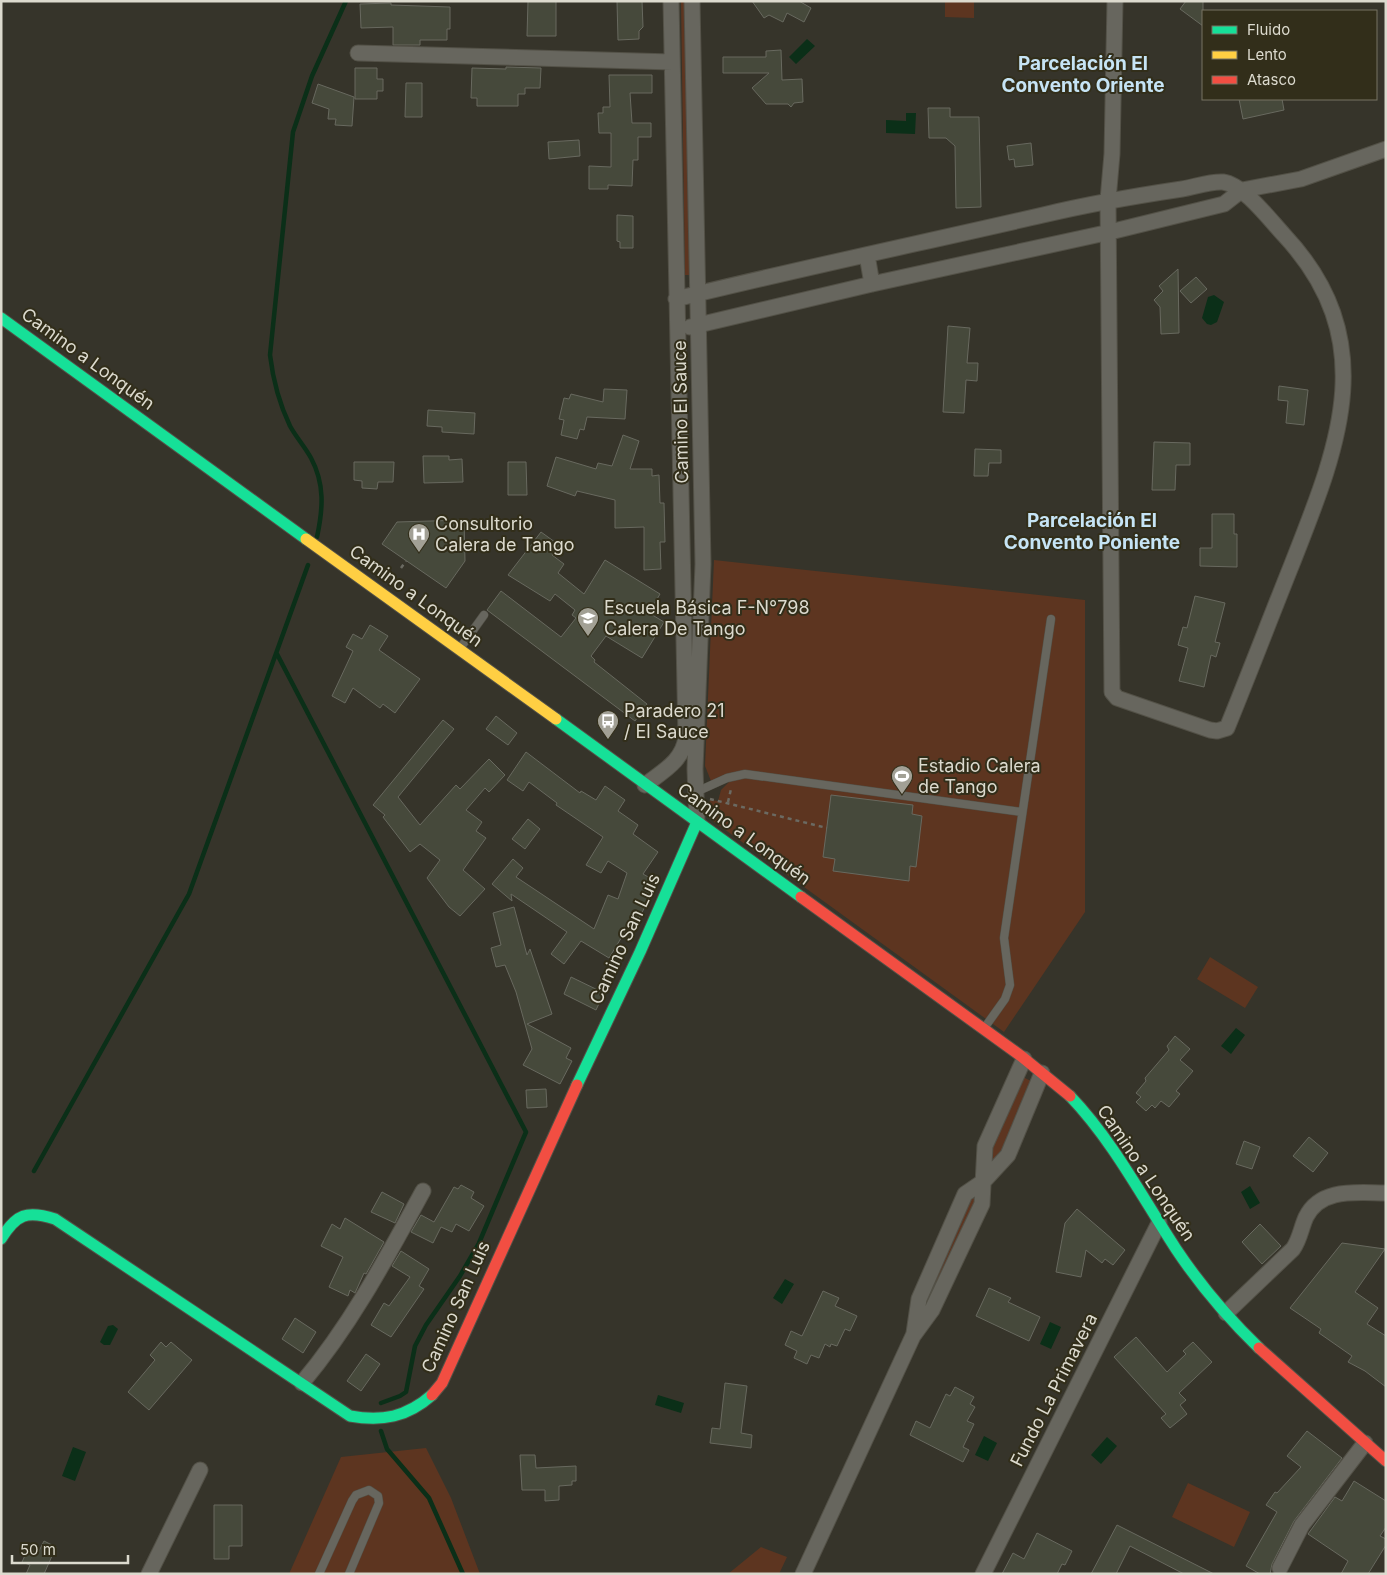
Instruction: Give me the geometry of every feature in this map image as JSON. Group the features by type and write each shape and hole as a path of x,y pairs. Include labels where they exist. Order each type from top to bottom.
{"main road":[{"name":"Camino a Lonquén","path":"1,318 460,648 1042,1073 1078,1105 1112,1148 1197,1279 1226,1313 1280,1366 1386,1461"},
{"name":"Camino San Luis","path":"1,1239 9,1225 24,1214 42,1214 55,1219 350,1416 374,1420 398,1416 416,1409 428,1400 442,1383 534,1176 640,952 697,822"}],"street":[{"name":"Camino El Sauce","path":"671,1 686,737 685,747 677,760"},
{"name":"Camino El Sauce","path":"692,1 703,564 695,769 697,822"},
{"path":"676,299 1108,200 1224,182 1242,190 1293,244 1309,265 1324,291 1337,319 1343,351 1344,387 1339,424 1324,483 1227,728 1210,730 1117,698 1112,692 1110,232 1108,200 1112,154 1115,1"},
{"path":"358,53 672,62"},
{"path":"677,329 1110,232 1224,204 1242,190 1300,179 1386,149"},
{"path":"867,255 872,284"},
{"path":"645,784 677,760 695,769"},
{"path":"803,1574 913,1336 932,1310 982,1204 985,1146 1024,1059"},
{"path":"984,1181 1008,1156 1042,1073"},
{"path":"302,1383 326,1354 371,1285 423,1191"},
{"path":"1226,1313 1293,1249 1298,1242 1302,1227 1313,1205 1321,1199 1343,1194 1386,1194"},
{"name":"Fundo La Primavera","path":"983,1574 1159,1223"},
{"path":"1280,1568 1302,1525 1365,1443"},
{"path":"149,1574 200,1470"}],"lane":[{"path":"460,648 484,615"},
{"path":"984,1029 1005,999 1010,985 1004,938 1051,619"},
{"path":"696,792 728,778 745,774 1022,812"},
{"path":"319,1574 352,1501 356,1495 369,1490 378,1496 379,1503 349,1574"}],"path":[{"path":"401,568 406,561"},
{"path":"719,800 782,818 827,828"}],"shaded area":[{"path":"681,1 689,1 693,275 685,275"},
{"path":"945,1 974,1 974,18 945,17"},
{"path":"807,39 815,46 796,64 789,57"},
{"path":"906,113 916,113 915,134 886,133 886,120 906,121"},
{"path":"1214,295 1224,302 1217,322 1211,325 1207,324 1202,318 1208,297"},
{"name":"Estadio Calera de Tango","path":"714,560 1085,600 1085,912 1004,1032 709,818 703,809 711,800 718,801 721,790 729,782 726,774 711,781 705,766"},
{"path":"1210,957 1258,987 1245,1008 1197,979"},
{"path":"1236,1028 1245,1035 1231,1054 1221,1046"},
{"path":"1021,1076 1035,1083 1003,1153 987,1171 988,1147"},
{"path":"1250,1186 1260,1203 1250,1209 1241,1192"},
{"path":"977,1193 977,1206 921,1316 923,1301 967,1202"},
{"path":"785,1279 794,1284 782,1304 773,1298"},
{"path":"1050,1322 1061,1327 1051,1349 1040,1344"},
{"path":"113,1325 118,1329 110,1345 104,1345 100,1342 108,1326"},
{"path":"658,1395 684,1403 681,1413 655,1405"},
{"path":"984,1436 997,1443 988,1461 975,1455"},
{"path":"1107,1437 1117,1446 1101,1464 1091,1455"},
{"path":"73,1447 86,1452 75,1481 62,1476"},
{"path":"426,1448 451,1498 480,1574 289,1574 341,1457"},
{"path":"1188,1483 1250,1512 1234,1547 1172,1517"},
{"path":"761,1547 787,1557 779,1574 728,1574"}],"building":[{"path":"528,1 556,1 556,36 527,36"},
{"path":"617,1 642,1 643,27 639,31 639,39 618,40"},
{"path":"752,1 799,1 811,8 804,22 787,13 783,22 769,15 764,18"},
{"path":"1186,1 1203,1 1202,25 1180,9"},
{"path":"391,3 391,5 450,7 450,29 447,29 447,40 420,40 420,45 393,45 393,27 361,28 360,4"},
{"path":"781,50 782,80 802,79 803,102 794,103 791,107 788,104 766,104 752,88 769,73 723,73 723,57 766,57 766,51"},
{"path":"506,67 541,68 540,88 525,88 525,94 518,94 518,106 477,106 477,98 471,98 472,68 506,69"},
{"path":"355,68 377,68 377,79 383,79 383,91 377,91 377,99 355,99"},
{"path":"609,75 652,75 652,93 630,93 632,123 651,123 651,137 638,137 638,160 633,160 632,186 608,185 608,189 589,189 589,166 611,167 611,133 599,133 598,113 603,113 603,107 610,107"},
{"path":"406,83 422,83 422,117 405,117"},
{"path":"318,84 354,97 352,126 335,125 336,119 328,119 329,109 312,103"},
{"path":"1239,100 1282,100 1284,110 1243,119"},
{"path":"928,108 950,108 950,117 979,117 981,207 956,208 955,146 946,138 929,138"},
{"path":"579,140 580,156 549,159 548,142"},
{"path":"1031,143 1033,165 1015,167 1014,159 1009,160 1007,146"},
{"path":"617,215 633,216 633,248 620,248 620,242 617,241"},
{"path":"1178,269 1179,333 1161,334 1160,307 1154,300 1163,291 1159,286"},
{"path":"1196,277 1207,289 1191,303 1180,291"},
{"path":"948,326 970,328 967,363 978,363 977,381 966,380 964,413 943,412"},
{"path":"1279,386 1308,390 1304,425 1286,423 1288,401 1278,400"},
{"path":"604,389 627,390 625,419 587,417 584,430 580,429 577,439 561,435 564,420 559,419 564,398 569,399 571,394 603,402"},
{"path":"428,410 475,413 474,434 442,432 442,427 427,426"},
{"path":"623,435 639,441 630,469 652,469 652,476 659,475 660,503 664,503 665,542 660,542 661,569 644,570 644,527 615,528 615,500 577,491 575,496 547,486 556,457 596,469 598,463 612,466"},
{"path":"1154,442 1190,443 1190,465 1176,465 1175,490 1152,490"},
{"path":"975,449 1001,450 1001,463 989,463 988,476 974,476"},
{"path":"423,456 449,456 449,460 462,459 463,482 424,483"},
{"path":"354,462 394,462 393,482 378,482 377,489 362,488 362,481 354,480"},
{"path":"508,462 526,462 527,495 508,495"},
{"path":"1212,514 1234,514 1234,534 1237,534 1237,567 1200,566 1200,548 1212,548"},
{"name":"Consultorio Calera de Tango","path":"464,520 465,561 446,588 382,544 397,522"},
{"path":"541,532 559,545 552,555 564,564 558,573 584,594 605,560 660,594 649,613 664,622 642,658 606,636 591,656 595,660 594,662 647,704 635,721 487,610 501,591 561,637 576,618 572,615 575,610 555,594 550,601 508,575"},
{"path":"1195,596 1225,603 1215,642 1220,643 1216,657 1211,655 1204,687 1179,681 1188,648 1178,645 1183,627 1187,628"},
{"path":"370,625 388,636 379,650 420,679 395,713 383,704 380,708 353,688 345,703 332,696 353,651 346,647 353,634 362,639"},
{"path":"496,716 517,733 508,745 486,729"},
{"path":"443,720 454,729 398,797 420,825 456,785 460,789 489,759 505,775 489,792 485,788 466,810 482,822 476,831 486,838 463,870 485,889 460,916 449,907 427,878 440,860 420,844 410,852 383,817 385,815 373,805"},
{"path":"526,752 580,793 581,791 596,800 605,786 625,800 618,811 638,825 633,834 658,852 643,874 657,882 632,933 626,930 609,958 581,941 564,964 551,954 567,932 511,894 512,901 492,884 513,859 523,868 516,877 594,929 608,895 618,899 627,873 608,861 601,873 586,865 603,837 556,805 557,803 529,782 523,791 507,780"},
{"path":"831,795 913,805 912,814 922,816 916,867 910,866 909,881 833,871 835,859 823,857"},
{"path":"528,819 540,829 525,849 512,839"},
{"path":"514,907 527,955 530,949 552,1014 527,1024 571,1048 566,1058 572,1061 560,1084 523,1065 532,1049 516,992 505,965 496,967 491,948 501,945 493,913"},
{"path":"571,977 604,993 596,1010 564,994"},
{"path":"1175,1036 1190,1049 1180,1060 1193,1071 1176,1091 1180,1094 1169,1107 1161,1101 1155,1108 1152,1105 1146,1111 1136,1102 1141,1097 1136,1093 1146,1081 1145,1078 1169,1050 1167,1046"},
{"path":"546,1089 547,1107 527,1108 526,1090"},
{"path":"1309,1137 1328,1153 1313,1172 1293,1156"},
{"path":"1244,1141 1260,1147 1252,1169 1236,1164"},
{"path":"461,1185 474,1192 471,1198 484,1206 469,1231 456,1224 452,1232 441,1227 433,1243 411,1232 421,1215 434,1222 454,1187 458,1189"},
{"path":"382,1192 404,1204 395,1223 371,1212"},
{"path":"1077,1209 1125,1250 1113,1265 1105,1259 1102,1263 1086,1250 1081,1277 1056,1272 1065,1223"},
{"path":"345,1218 384,1242 366,1274 364,1273 355,1293 350,1290 348,1296 329,1287 343,1257 321,1246 332,1224 340,1229"},
{"path":"1260,1224 1281,1246 1262,1264 1242,1242"},
{"path":"1342,1243 1385,1249 1355,1292 1378,1308 1367,1324 1386,1336 1386,1387 1365,1371 1348,1362 1352,1356 1319,1333 1321,1329 1290,1308"},
{"path":"401,1251 429,1269 419,1286 424,1289 391,1337 371,1325 384,1303 389,1306 410,1277 392,1266"},
{"path":"989,1288 1011,1298 1008,1302 1040,1317 1029,1341 976,1316"},
{"path":"823,1291 839,1298 835,1306 857,1316 850,1331 845,1329 837,1346 831,1344 830,1347 825,1344 819,1358 811,1355 807,1364 794,1358 797,1351 785,1345 791,1331 802,1336"},
{"path":"295,1318 316,1332 303,1353 282,1339"},
{"path":"1136,1337 1167,1372 1186,1354 1183,1351 1193,1342 1212,1362 1179,1393 1186,1400 1180,1405 1187,1414 1170,1428 1161,1418 1166,1414 1114,1357"},
{"path":"161,1342 166,1347 171,1342 192,1360 149,1410 128,1392 155,1360 150,1355"},
{"path":"366,1354 380,1364 361,1391 347,1381"},
{"path":"725,1383 747,1386 741,1433 752,1435 751,1448 710,1443 712,1428 720,1429"},
{"path":"955,1387 974,1397 970,1404 975,1407 967,1421 974,1424 963,1447 969,1450 963,1462 910,1435 916,1421 930,1428 946,1394 950,1396"},
{"path":"1307,1431 1342,1458 1294,1521 1272,1564 1270,1574 1260,1574 1246,1566 1277,1512 1266,1505 1275,1492 1277,1493 1301,1467 1287,1456"},
{"path":"520,1455 535,1455 536,1468 576,1466 576,1481 572,1481 572,1485 559,1486 559,1500 545,1501 545,1490 522,1490"},
{"path":"1354,1481 1386,1501 1386,1527 1380,1536 1386,1539 1386,1545 1368,1574 1341,1574 1348,1561 1308,1534 1335,1497 1342,1501"},
{"path":"214,1505 242,1505 242,1546 229,1546 229,1559 214,1559"},
{"path":"1117,1525 1214,1574 1184,1574 1130,1546 1116,1574 1091,1574"},
{"path":"1037,1533 1072,1551 1065,1565 1062,1564 1057,1574 1002,1574 1013,1553 1024,1559"},
{"path":"44,1541 56,1547 44,1574 26,1574 30,1565 22,1562 28,1549 38,1553"}],"waterway":[{"path":"317,537 322,497 319,477 311,458 290,426 283,409 270,355 293,132 312,76 346,1"},
{"path":"34,1171 189,894 308,565"},
{"path":"277,654 526,1132 479,1243 460,1276 426,1325 415,1346 406,1392 381,1403"},
{"path":"381,1431 387,1449 429,1498 463,1574"}],"traffic: fast":[{"path":"1,318 306,539"},
{"path":"556,719 801,897"},
{"path":"577,1085 640,952 697,822"},
{"path":"1070,1096 1086,1113 1113,1150 1176,1249 1195,1275 1225,1313 1259,1348"},
{"path":"1,1239 12,1224 23,1216 37,1215 55,1219 350,1416 362,1418 394,1416 404,1413 432,1395"}],"traffic: slow":[{"path":"306,539 556,719"}],"traffic: jam":[{"path":"801,897 1021,1056 1070,1096"},
{"path":"432,1395 442,1383 577,1085"},
{"path":"1259,1348 1386,1461"}],"place":[{"name":"Consultorio Calera de Tango","path":"419,553"},
{"name":"Escuela Básica F-N°798 Calera De Tango","path":"588,637"},
{"name":"Paradero 21 / El Sauce","path":"608,740"},
{"name":"Estadio Calera de Tango","path":"902,795"}],"district":[{"name":"Parcelación El Convento Oriente","path":"1083,74"},
{"name":"Parcelación El Convento Poniente","path":"1092,531"}]}
